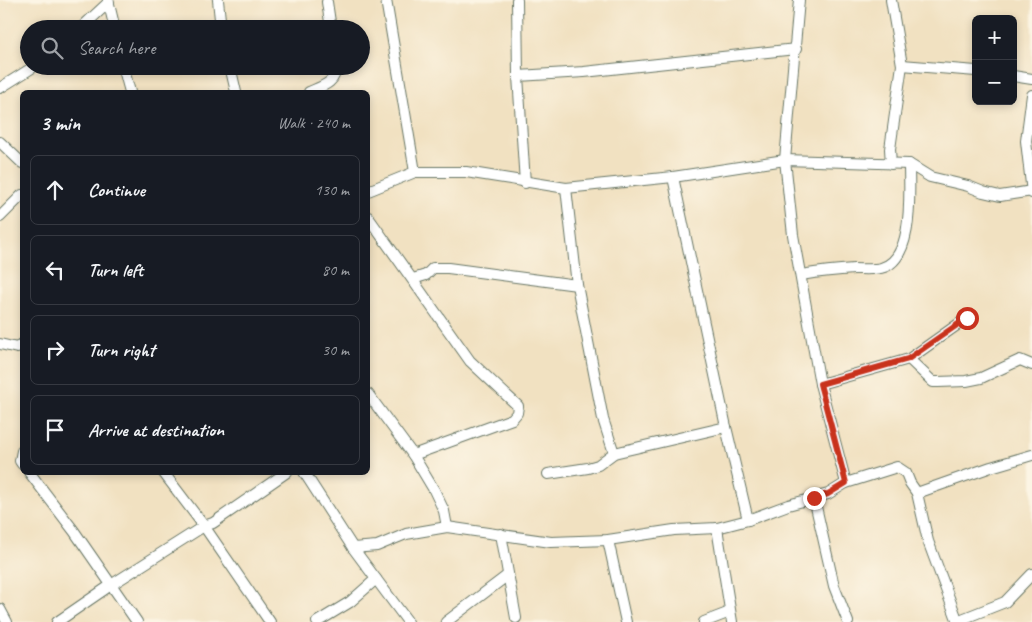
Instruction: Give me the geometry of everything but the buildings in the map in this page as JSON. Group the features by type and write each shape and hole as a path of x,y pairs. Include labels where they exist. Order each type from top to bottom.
{"street":[{"path":"218,0 221,20"},
{"path":"386,0 415,172"},
{"path":"517,0 518,76 524,183"},
{"path":"799,0 785,160 793,235 820,384 846,483"},
{"path":"890,0 902,65 890,149 891,164"},
{"path":"89,20 108,1"},
{"path":"108,1 113,20"},
{"path":"328,2 330,20"},
{"path":"518,76 584,72 796,49"},
{"path":"902,65 972,71"},
{"path":"0,88 21,75"},
{"path":"125,75 129,90"},
{"path":"232,75 236,90"},
{"path":"314,90 330,83 335,75"},
{"path":"1017,77 1032,79"},
{"path":"370,190 415,172 466,172 524,183 566,188 673,177 785,160 909,164 930,176 1000,196 1032,192 1026,141 1032,95"},
{"path":"0,142 20,161"},
{"path":"801,275 827,271 882,268 891,263 900,252 906,238 909,164"},
{"path":"673,177 726,427 748,520"},
{"path":"566,188 577,285 603,419 614,452"},
{"path":"0,217 20,197"},
{"path":"370,220 470,360 518,406 518,413 512,419 413,455"},
{"path":"413,279 426,275 433,268 448,268 577,285"},
{"path":"820,384 908,359 967,318"},
{"path":"0,344 17,348 20,346"},
{"path":"908,359 933,382 966,381 981,378 1020,360 1032,364"},
{"path":"370,397 413,455 434,490 444,511 447,527"},
{"path":"548,474 593,466 614,452 726,427"},
{"path":"917,493 1032,455"},
{"path":"353,548 377,546 406,534 447,527 551,542 608,540 674,530 717,528 748,520 788,504 828,494 846,483 897,467 906,473 917,493 928,541 958,621 1005,602 1032,574"},
{"path":"31,475 137,622"},
{"path":"165,475 204,526 270,622"},
{"path":"57,622 110,585 204,526 213,523 282,475"},
{"path":"306,475 353,548 408,622"},
{"path":"814,498 834,586 848,622"},
{"path":"704,622 731,617 717,528"},
{"path":"501,534 516,618"},
{"path":"608,540 626,622"},
{"path":"446,622 508,575"},
{"path":"317,622 350,602 376,578"},
{"path":"0,609 7,622"}],"route":[{"path":"814,498 828,494 846,483 820,384 908,359 967,318"}]}
